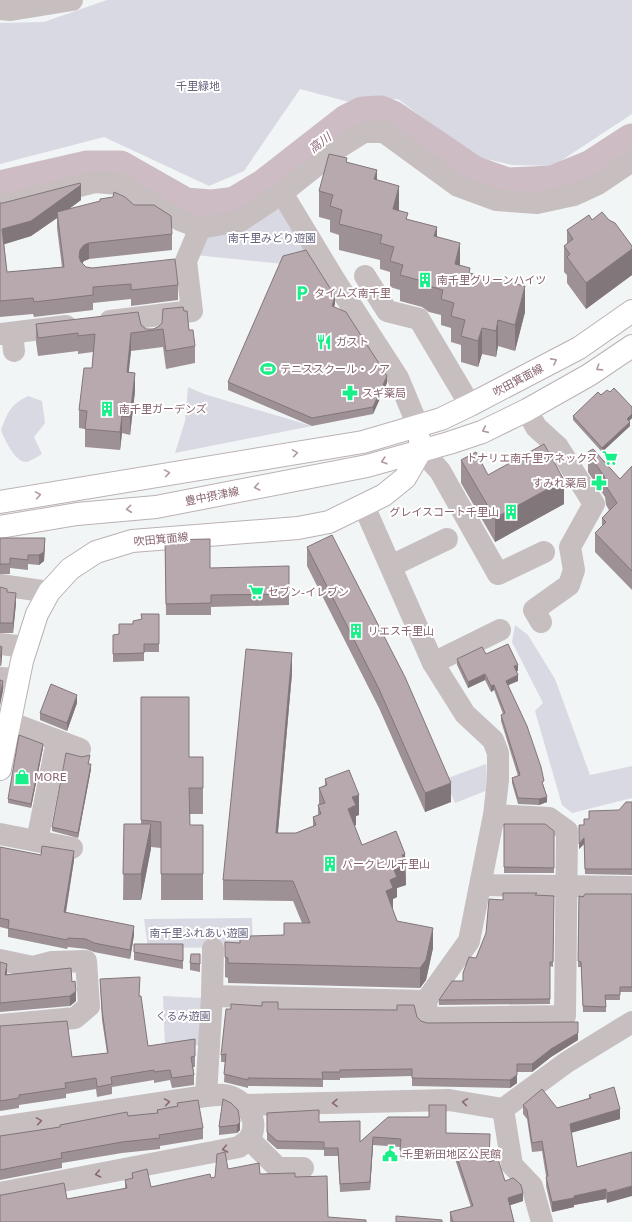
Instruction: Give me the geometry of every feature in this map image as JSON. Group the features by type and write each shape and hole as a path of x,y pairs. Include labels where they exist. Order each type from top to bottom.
{"main road":[{"name":"吹田箕面線","path":"418,426 470,406 580,348 632,311"},
{"path":"0,502 364,442 418,426 421,450 449,443 482,432 527,410 589,375 632,346"},
{"name":"吹田箕面線","path":"0,769 9,722 9,679 26,647 36,614 48,592 70,569 96,552 132,541 298,528 329,522 384,495 405,478 421,450"},
{"name":"豊中摂津線","path":"0,527 77,514 156,507 367,466 421,450"}],"street":[{"path":"8,6 72,0"},
{"path":"0,206 95,182 118,184 180,220 200,228 240,221 282,193 340,147 364,132 384,132 458,186 496,200 537,203 574,196 598,184 632,161"},
{"path":"282,193 334,279 398,378 418,426"},
{"path":"9,339 150,325 197,310 186,261 200,228"},
{"path":"162,263 186,261"},
{"path":"365,276 387,311 419,319 470,406"},
{"path":"527,410 536,427 558,447 594,504 570,547 574,570 569,585 534,610 541,622"},
{"path":"421,450 440,471 498,574 544,552"},
{"path":"364,506 433,663 465,714 493,740 498,753 498,780 494,815 469,941 426,1001 427,1018 565,1016 567,831 549,818 494,815"},
{"path":"391,566 447,539"},
{"path":"0,585 48,592"},
{"path":"433,663 500,630"},
{"path":"0,644 26,647"},
{"path":"9,722 80,749"},
{"path":"37,841 57,741"},
{"path":"0,834 72,848"},
{"path":"481,885 632,887"},
{"path":"206,1096 212,996 213,949"},
{"path":"0,960 34,967 52,962 86,961 89,1006 75,1018 0,1025"},
{"path":"212,996 426,1001"},
{"path":"244,1105 449,1100 503,1109 567,1062 632,1022"},
{"path":"0,1127 206,1096 225,1095 244,1105 252,1116 253,1126 249,1139 239,1147 0,1193"},
{"path":"503,1109 512,1165 532,1186 542,1222"},
{"path":"249,1139 278,1168 303,1168"}],"green space":[{"name":"千里緑地","path":"107,0 632,0 632,114 553,166 512,165 473,156 398,99 349,102 300,89 244,171 209,186 104,137 0,164 0,23 44,22"},
{"name":"南千里みどり遊園","path":"274,208 285,209 309,256 283,264 195,255 205,237"},
{"path":"188,387 204,394 312,426 175,453 185,421"},
{"path":"28,396 42,401 45,423 34,437 42,454 27,462 18,459 7,444 1,430 13,406"},
{"path":"515,625 528,635 555,679 590,775 632,766 632,798 572,813 562,805 535,711 543,703 512,642"},
{"path":"486,764 488,790 455,803 445,779"},
{"name":"南千里ふれあい遊園","path":"252,918 253,947 148,948 144,919"},
{"name":"くるみ遊園","path":"163,996 203,998 199,1045 165,1048"}],"building":[{"path":"329,154 347,158 346,162 377,170 374,179 399,186 393,209 408,213 406,219 437,227 434,236 460,243 455,264 470,268 469,273 525,286 515,325 498,320 496,331 482,328 478,341 461,336 465,320 451,316 454,303 441,299 443,290 429,286 422,281 400,275 403,265 390,261 394,247 380,243 382,235 339,224 342,210 330,206 333,195 319,191"},
{"path":"80,183 81,185 31,221 2,229 7,272 64,267 57,212 100,201 100,199 113,197 114,192 125,197 134,205 154,205 171,216 172,234 89,243 84,245 80,250 79,257 81,262 86,267 92,268 175,259 178,285 131,290 131,284 93,287 93,295 34,302 33,298 0,301 0,203"},
{"path":"602,212 609,220 615,223 632,246 632,249 586,283 567,257 570,254 564,246 573,239 567,230 589,215 592,220"},
{"path":"306,250 335,296 332,306 346,312 387,376 373,407 312,418 228,382 283,256"},
{"path":"183,307 184,311 187,311 189,330 193,330 195,346 166,351 163,329 131,333 127,372 135,373 130,417 122,416 120,432 85,429 87,411 79,410 84,368 92,368 95,334 78,336 78,333 38,338 36,324 138,312 141,325 146,329 153,329 162,323 163,309"},
{"path":"614,388 632,407 632,414 627,419 630,422 602,448 573,416 598,392 601,395 607,390 610,392"},
{"path":"544,444 564,480 495,518 461,460 476,452 488,475"},
{"path":"593,449 620,479 632,466 632,571 595,533 606,522 602,518 617,503 606,486 605,478 588,452"},
{"name":"リエス千里山","path":"332,535 405,677 451,783 425,793 379,689 307,547"},
{"path":"0,538 45,538 44,552 39,555 28,555 28,560 10,558 10,564 0,564"},
{"path":"210,539 210,568 289,566 289,594 211,595 211,603 166,604 165,540"},
{"path":"0,587 7,589 7,592 16,593 13,623 0,623"},
{"path":"141,614 159,614 159,644 144,644 144,653 113,654 113,635 119,634 119,624 133,624 133,621 142,619"},
{"path":"508,644 518,665 514,666 518,675 506,681 527,726 541,767 544,781 542,782 547,797 539,799 518,798 512,778 520,775 501,715 505,713 494,685 491,686 485,674 468,682 457,659 482,647 486,654"},
{"path":"0,646 2,647 1,656 0,656"},
{"path":"246,649 292,653 276,833 296,833 316,825 313,817 321,814 318,805 325,803 319,788 327,785 325,779 349,770 359,795 352,797 356,805 348,809 362,845 396,831 405,854 402,855 406,865 394,870 397,877 390,880 393,888 386,891 397,921 433,928 426,960 420,968 228,963 228,958 225,957 225,942 240,943 240,939 250,939 250,936 284,935 284,923 310,923 293,881 223,880"},
{"path":"0,680 3,681 0,696"},
{"path":"51,684 77,695 67,723 40,713"},
{"path":"141,697 189,697 189,757 203,757 203,788 189,788 190,825 203,825 203,874 161,874 161,822 141,820"},
{"path":"19,735 43,744 31,804 8,799"},
{"path":"66,753 82,757 90,755 88,764 91,764 78,833 52,827"},
{"path":"626,802 632,802 632,869 585,869 584,838 579,844 579,825 584,825 584,819 589,819 589,811 619,810"},
{"path":"124,824 151,824 141,874 123,874"},
{"path":"504,824 545,824 554,831 554,868 504,867"},
{"path":"42,846 74,851 64,912 134,926 130,950 94,943 86,939 68,938 67,940 8,928 9,920 0,918 0,847 41,855"},
{"path":"503,893 537,893 535,895 554,896 553,962 550,962 550,999 439,1000 452,981 463,981 463,973 469,957 476,958 486,933 489,899 503,900"},
{"path":"585,894 632,894 632,987 620,987 620,995 605,995 606,1007 583,1006 581,962 578,961 579,896 583,897"},
{"path":"134,944 183,944 183,961 134,952"},
{"path":"191,954 200,954 200,964 190,963"},
{"path":"0,962 7,964 5,975 71,968 72,982 75,981 76,991 70,996 0,1003"},
{"path":"140,977 139,996 141,996 148,1046 195,1039 195,1056 191,1057 194,1075 172,1078 170,1070 154,1072 154,1070 111,1077 112,1084 97,1087 96,1078 65,1083 66,1088 19,1095 19,1098 0,1101 0,1026 67,1021 72,1057 108,1053 102,1010 100,979"},
{"path":"262,1002 278,1002 278,1009 397,1010 397,1005 414,1005 417,1017 421,1021 427,1023 578,1022 578,1033 551,1049 532,1064 517,1064 517,1075 510,1080 412,1078 412,1069 340,1070 340,1072 322,1072 323,1079 248,1078 248,1080 224,1074 226,1054 221,1055 226,1009 231,1009 231,1004 262,1006"},
{"path":"614,1087 620,1109 570,1124 577,1167 632,1152 632,1186 607,1193 606,1189 574,1196 574,1198 552,1202 546,1177 548,1176 542,1141 532,1143 527,1110 523,1105 542,1089 557,1108 591,1098 589,1095"},
{"path":"223,1099 231,1103 238,1110 240,1122 237,1125 219,1127"},
{"path":"198,1100 203,1128 159,1135 160,1138 122,1142 61,1153 62,1158 0,1170 0,1136 60,1127 60,1125 127,1112 128,1116 158,1113 157,1110 178,1106 177,1103"},
{"path":"429,1105 446,1105 446,1133 490,1134 489,1162 498,1159 505,1181 513,1178 521,1185 523,1193 508,1198 514,1222 453,1222 450,1212 473,1206 455,1151 400,1150 401,1139 373,1137 370,1182 340,1184 338,1148 324,1148 324,1142 277,1141 267,1132 267,1113 319,1110 319,1122 360,1121 360,1142 388,1117 429,1117"},
{"path":"225,1152 228,1169 259,1163 260,1174 295,1173 295,1177 327,1176 328,1217 366,1220 366,1222 0,1222 0,1195 64,1183 67,1199 127,1188 125,1180 133,1178 132,1173 147,1169 151,1187 210,1174 211,1178 215,1177 217,1154"},
{"path":"396,1216 442,1220 442,1222 396,1222"}],"waterway":[{"name":"高川","path":"0,188 87,168 120,168 185,205 211,207 235,204 265,186 347,122 363,114 380,113 392,118 473,173 507,185 553,183 592,167 632,141"}],"place":[{"name":"南千里グリーンハイツ","path":"425,280"},
{"name":"タイムズ南千里","path":"302,293"},
{"name":"ガスト","path":"324,342"},
{"name":"テニススクール・ノア","path":"268,369"},
{"name":"スギ薬局","path":"350,393"},
{"name":"南千里ガーデンズ","path":"107,409"},
{"name":"トナリエ南千里アネックス","path":"610,458"},
{"name":"すみれ薬局","path":"599,483"},
{"name":"グレイスコート千里山","path":"511,512"},
{"name":"セブン-イレブン","path":"256,592"},
{"name":"リエス千里山","path":"356,631"},
{"name":"MORE","path":"22,777"},
{"name":"パークヒル千里山","path":"330,864"},
{"name":"千里新田地区公民館","path":"390,1154"}]}
